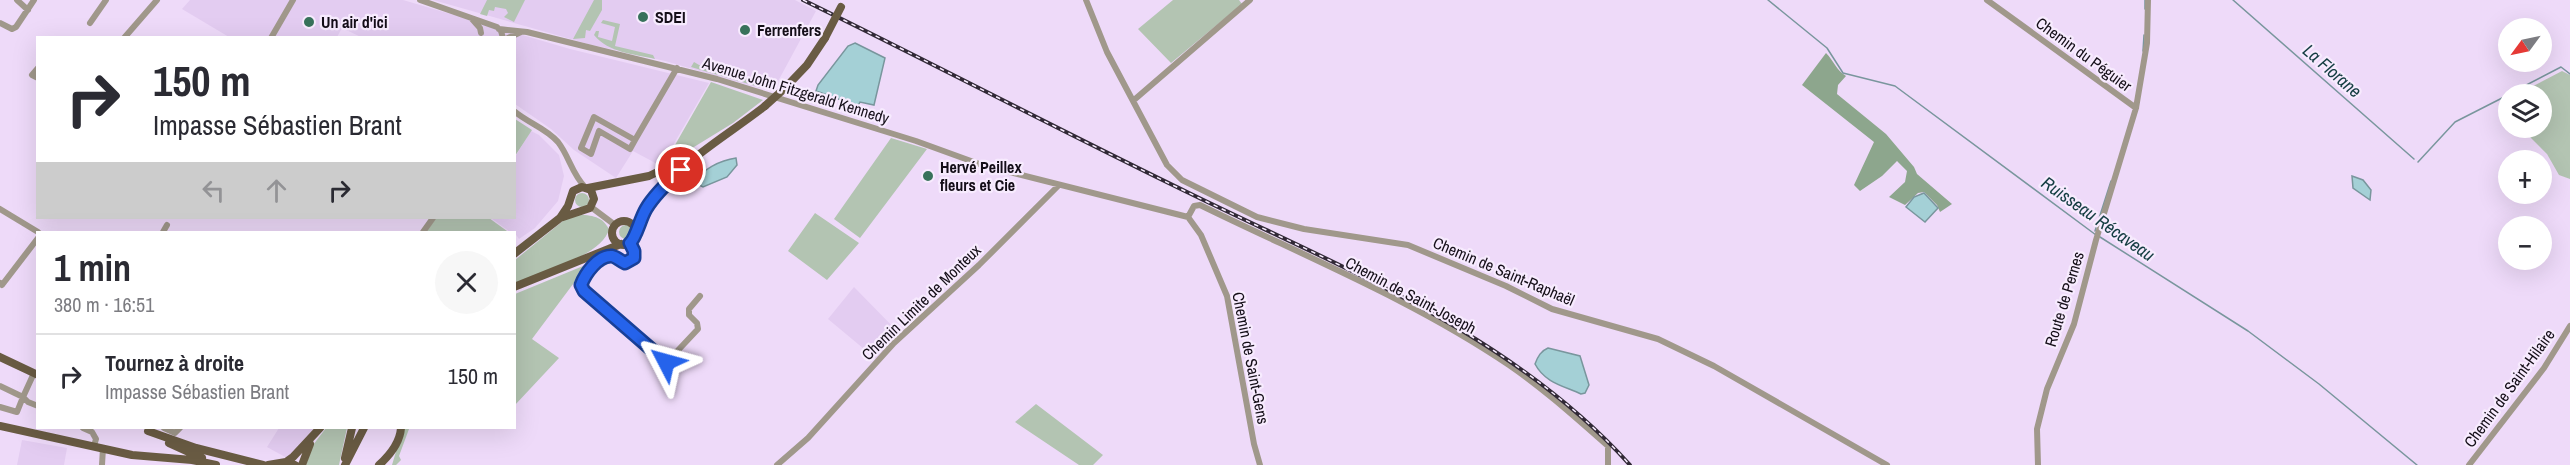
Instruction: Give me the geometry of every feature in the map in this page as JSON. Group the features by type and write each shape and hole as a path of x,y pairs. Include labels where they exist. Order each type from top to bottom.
{"main road":[{"path":"596,252 614,230 647,207 681,170 785,88 807,65 825,38 843,3"},
{"path":"560,218 573,191 578,187 608,186 661,172 715,142"},
{"path":"516,252 560,218 591,207 594,196 587,188"},
{"path":"570,200 578,210"},
{"path":"516,286 579,262 596,252 630,243 636,237 636,230 647,207"},
{"path":"626,221 636,230"},
{"path":"614,230 615,240 621,244"},
{"path":"0,357 36,374"},
{"path":"0,426 103,448 150,461 192,460 216,465"},
{"path":"145,429 192,454 224,461 275,465 286,462 319,429"},
{"path":"145,429 224,461"},
{"path":"345,465 352,429"},
{"path":"345,465 363,429"},
{"path":"386,465 401,429"},
{"path":"302,465 314,436"},
{"path":"165,456 171,449 170,444"},
{"path":"150,461 165,456 192,454"},
{"path":"379,465 390,455"},
{"path":"286,462 295,465"}],"street":[{"path":"17,0 31,5"},
{"path":"25,0 31,5"},
{"path":"90,23 106,0"},
{"path":"126,36 157,0"},
{"path":"272,36 293,0"},
{"path":"420,0 466,15 490,26 480,36 476,22 466,15"},
{"path":"1086,0 1107,52 1134,100 1250,0"},
{"name":"Chemin du Péguier","path":"1987,0 2136,108"},
{"name":"Route de Pernes","path":"2038,465 2037,429 2047,389 2074,324 2097,236 2136,108 2147,42 2148,0"},
{"path":"0,23 12,29 16,27 31,5"},
{"name":"Avenue John Fitzgerald Kennedy","path":"490,26 522,31 677,68 916,141 982,165 1059,185"},
{"path":"499,28 502,36"},
{"path":"512,36 522,31"},
{"path":"635,140 594,117 581,148 591,154 599,131 630,149 677,68"},
{"name":"Chemin de Saint-Raphaël","path":"1134,100 1167,165 1182,180 1202,191 1257,217 1295,227 1408,245 1552,309 1658,339 1714,366 1887,465"},
{"path":"516,112 553,136 562,147 573,172 587,188"},
{"path":"573,172 573,191"},
{"path":"1059,185 1188,217"},
{"name":"Chemin Limite de Monteux","path":"777,465 808,438 894,343 979,265 1059,185"},
{"name":"Chemin de Saint-Joseph","path":"1188,217 1194,206 1200,205 1363,282 1453,331 1527,379 1608,446 1608,465"},
{"path":"591,207 614,230"},
{"path":"0,209 36,231"},
{"name":"Chemin de Saint-Gens","path":"1188,217 1205,243 1227,296 1254,444 1260,465"},
{"path":"164,231 167,225"},
{"path":"0,284 2,285 36,241"},
{"path":"630,243 635,254 632,261 625,263 614,256 606,257 588,272 582,282 582,288 666,362 698,329 697,322 689,315 689,309 700,296"},
{"name":"Chemin de Saint-Hilaire","path":"2469,465 2531,386 2570,326"},
{"path":"0,407 17,412 36,374"},
{"path":"0,386 36,405"},
{"path":"84,429 92,432 96,439 94,446"},
{"path":"102,465 103,448"}],"shaded area":[{"path":"190,0 403,0 570,49 709,83 661,166 633,151 616,178 574,150 551,129 516,105 516,36 359,36 342,28 338,36 227,36 182,9"},
{"path":"433,0 795,0 816,11 776,85 759,88 665,61 588,44"},
{"path":"487,0 525,0 514,22 504,17 508,13 506,9 495,7 494,11 489,10 487,16 480,14"},
{"path":"594,0 602,0 602,10 590,31 586,30 585,38 573,39"},
{"path":"1173,0 1239,0 1242,4 1171,63 1138,29"},
{"path":"603,20 620,24 615,46 653,55 655,59 622,52 600,41 594,35 596,31 599,31 598,37 612,41 615,27 601,23"},
{"path":"855,43 885,58 874,105 860,102 858,106 816,91 818,85 848,46"},
{"path":"1826,53 1846,76 1838,85 1837,94 1886,134 1914,167 1917,174 1952,204 1940,212 1937,205 1924,192 1918,193 1905,205 1889,197 1905,182 1907,171 1897,161 1882,176 1860,191 1854,185 1874,142 1802,85"},
{"path":"694,62 711,72 713,68 740,78 766,79 766,85 759,87 691,67"},
{"path":"2562,71 2570,75 2570,179 2559,175 2552,163 2552,150 2543,150 2531,138 2552,138 2552,84 2537,84"},
{"path":"711,82 763,100 733,123 663,166"},
{"path":"516,120 532,130 516,154"},
{"path":"531,131 539,135 559,155 564,176 558,201 535,228 519,239 516,231 509,231 492,219 516,219 516,155"},
{"path":"891,138 927,149 860,238 834,219"},
{"path":"736,158 737,165 727,177 703,187 695,183 701,174 712,166"},
{"path":"2352,176 2363,180 2371,190 2370,200 2353,188"},
{"path":"582,193 587,195 589,200 587,205 582,207 577,205 575,200 577,195"},
{"path":"1924,193 1938,208 1925,222 1906,207 1914,197"},
{"path":"815,213 859,243 827,280 788,251"},
{"path":"575,214 598,218 609,229 604,239 583,255 554,269 516,283 516,259 569,216"},
{"path":"435,219 490,219 507,231 427,231"},
{"path":"626,225 631,227 633,232 631,237 626,239 621,237 619,232 621,227"},
{"path":"588,264 532,339 559,358 516,404 516,294"},
{"path":"854,287 901,335 876,359 828,319"},
{"path":"1548,348 1580,356 1589,385 1585,393 1581,394 1555,383 1539,370 1535,364 1540,354"},
{"path":"1036,404 1103,455 1093,465 1079,465 1015,422"},
{"path":"278,429 313,429 287,458 267,447"},
{"path":"325,429 347,429 339,465 306,465 313,445"},
{"path":"403,429 409,429 399,456 401,460 396,465 392,465"},
{"path":"22,440 67,448 64,465 17,465"}],"waterway":[{"name":"Ruisseau Récaveau","path":"1768,0 1827,48 1843,73 1895,86 2096,235"},
{"path":"2145,0 2145,9"},
{"name":"La Florane","path":"2233,0 2414,159"},
{"path":"2143,51 2144,35"},
{"name":"La Florane","path":"2528,84 2561,67 2570,74"},
{"name":"La Florane","path":"2418,162 2455,122 2498,100"},
{"path":"2095,231 2111,181"},
{"name":"Ruisseau Récaveau","path":"2100,237 2248,331 2319,384 2417,465"}],"railway":[{"path":"803,0 1423,308 1479,341 1533,378 1584,419 1630,465"}],"place":[{"name":"SDEI","path":"643,17"},
{"name":"Un air d'ici","path":"309,22"},
{"name":"Ferrenfers","path":"745,30"},
{"name":"Hervé Peillex fleurs et Cie","path":"928,176"}],"route":[{"path":"666,362 584,291 581,285 588,272 606,257 614,256 625,263 632,261 635,254 630,243 636,237 640,219 652,201 681,170"}]}
